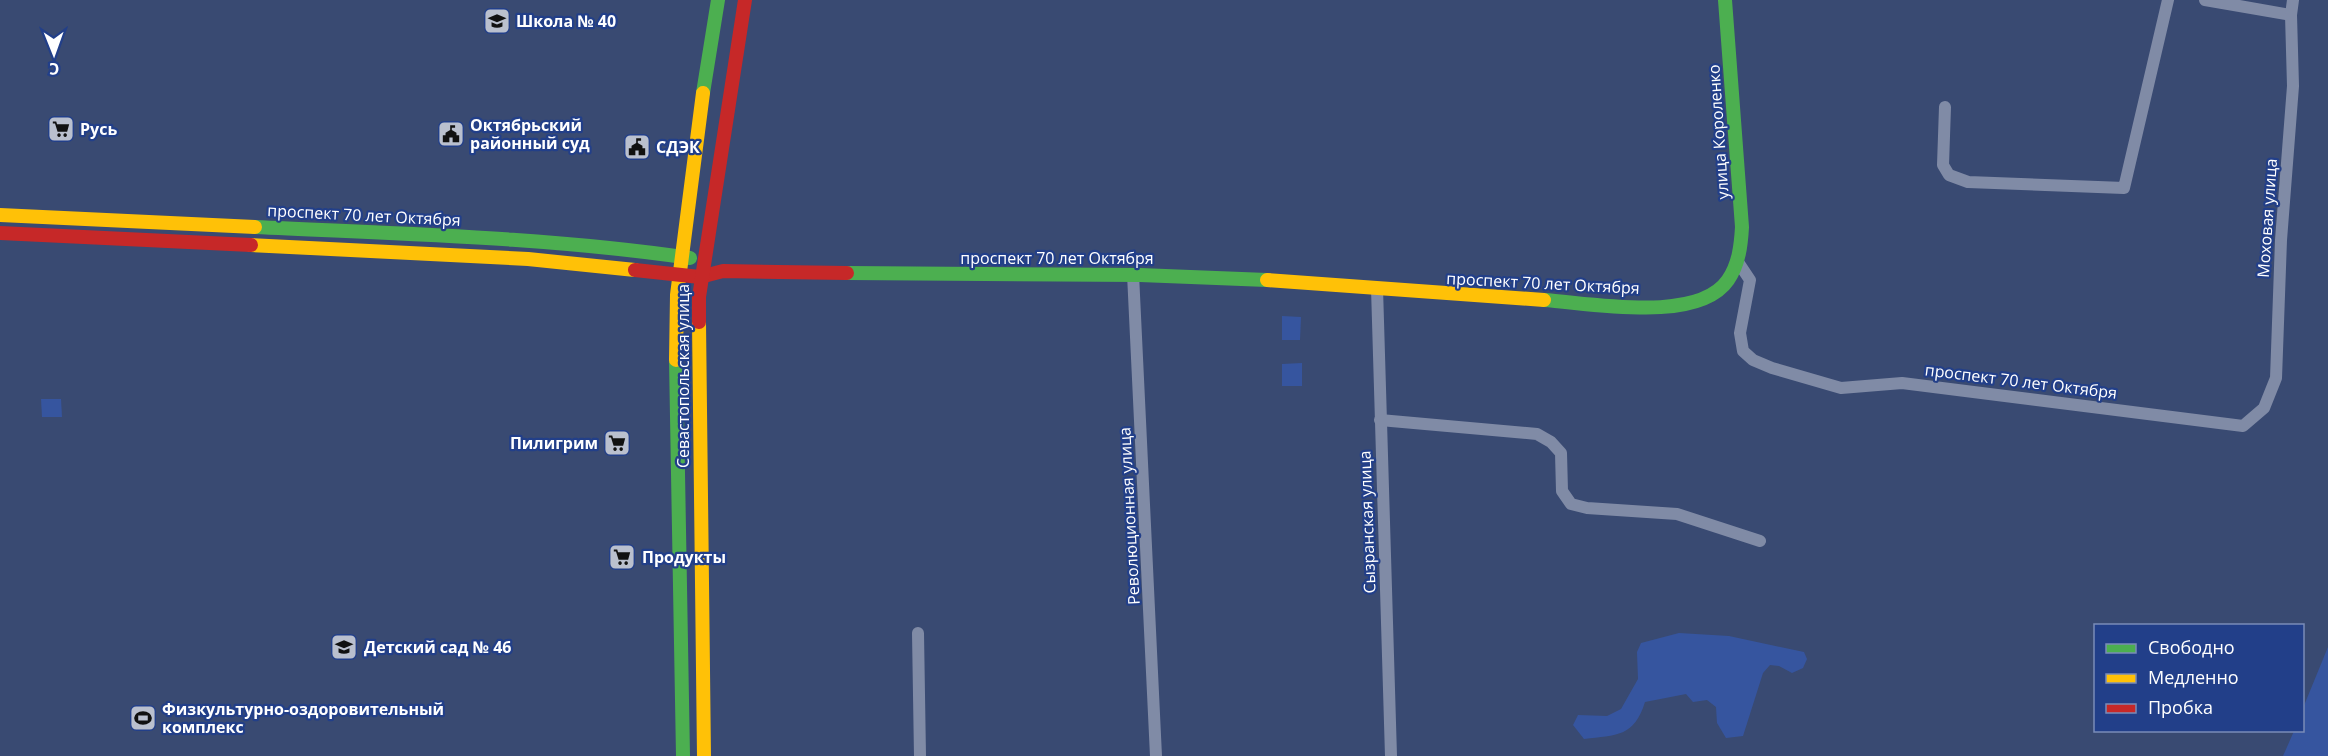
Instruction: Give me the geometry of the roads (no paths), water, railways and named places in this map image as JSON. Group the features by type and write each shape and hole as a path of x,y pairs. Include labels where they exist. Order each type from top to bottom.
{"street":[{"name":"Севастопольская улица","path":"683,756 676,402 678,274 718,0"},
{"name":"Севастопольская улица","path":"704,756 699,480 700,277 745,0"},
{"name":"улица Короленко","path":"1725,0 1742,227 1738,262"},
{"path":"1945,107 1943,165 1950,175 1968,182 2124,188 2169,0"},
{"path":"2205,0 2291,15"},
{"name":"Моховая улица","path":"2243,426 2264,408 2276,378 2281,240 2293,86 2291,15 2293,0"},
{"name":"проспект 70 лет Октября","path":"0,215 561,242 681,257 703,261 723,271"},
{"path":"101,220 101,238"},
{"path":"251,246 252,226"},
{"name":"проспект 70 лет Октября","path":"0,232 554,261 700,277 723,271 993,275 1133,274 1639,306 1673,306 1700,301 1719,291 1731,278 1738,262"},
{"path":"393,234 397,254"},
{"name":"проспект 70 лет Октября","path":"1738,262 1750,280 1740,333 1743,351 1753,360 1772,368 1841,388 1902,382 2243,426"},
{"name":"Революционная улица","path":"1133,274 1156,756"},
{"name":"Сызранская улица","path":"1377,288 1391,756"},
{"path":"1380,420 1537,434 1551,442 1561,453 1562,492 1571,504 1587,508 1677,514 1760,541"},
{"path":"678,481 699,480"},
{"path":"680,537 700,537"},
{"path":"918,633 920,756"}],"place":[{"name":"Школа № 40","path":"497,21"},
{"name":"Русь","path":"61,129"},
{"name":"Октябрьский районный суд","path":"451,134"},
{"name":"СДЭК","path":"637,147"},
{"name":"Пилигрим","path":"617,443"},
{"name":"Продукты","path":"622,557"},
{"name":"Детский сад № 46","path":"344,647"},
{"name":"Физкультурно-оздоровительный комплекс","path":"143,718"}]}
